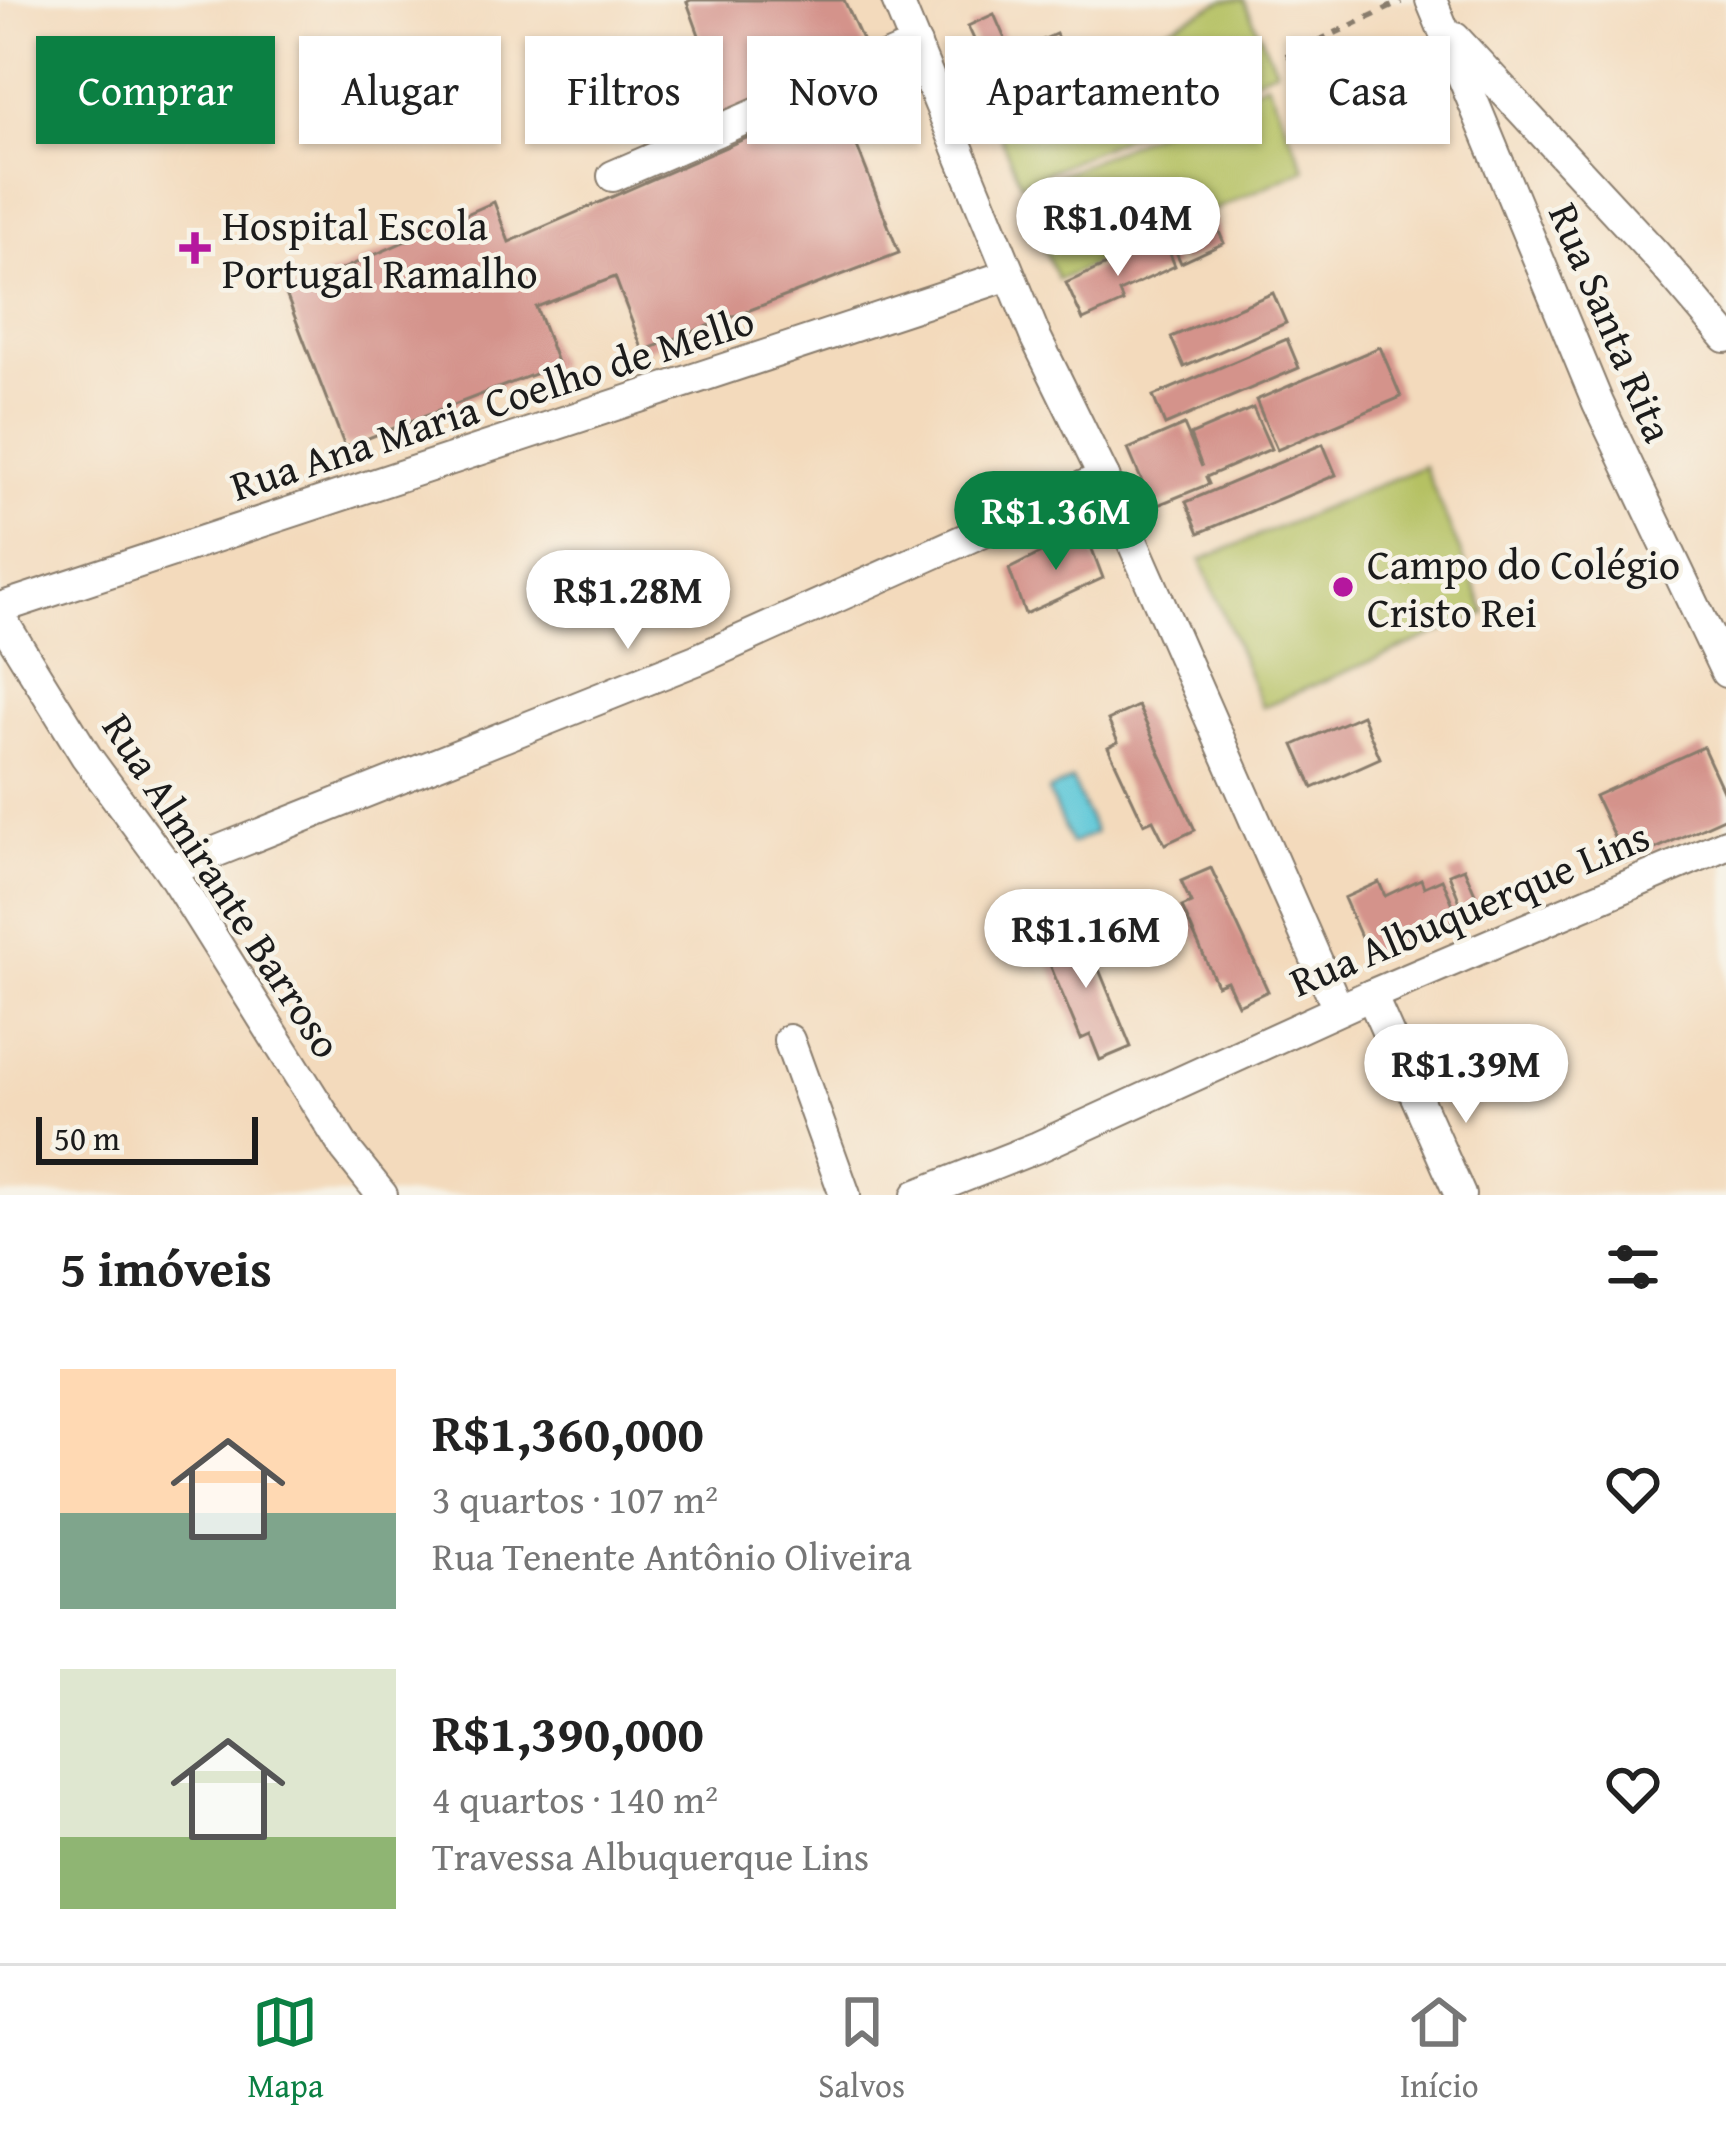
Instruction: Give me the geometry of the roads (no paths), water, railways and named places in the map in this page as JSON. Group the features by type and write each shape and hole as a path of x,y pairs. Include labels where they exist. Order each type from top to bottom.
{"street":[{"path":"897,0 912,36"},
{"path":"1434,10 1726,337"},
{"name":"Rua Santa Rita","path":"1434,10 1598,403 1726,672"},
{"path":"921,57 1010,274 1338,1009"},
{"path":"613,176 747,118"},
{"name":"Rua Ana Maria Coelho de Mello","path":"0,613 1010,274"},
{"path":"170,870 696,660 1104,478"},
{"name":"Rua Almirante Barroso","path":"0,613 86,756 170,870 333,1130 382,1195"},
{"name":"Rua Albuquerque Lins","path":"917,1195 1038,1147 1371,994 1726,844"},
{"path":"1371,994 1460,1195"},
{"path":"789,1040 845,1195"}],"water":[{"path":"1072,780 1095,833 1071,844 1048,791"}],"place":[{"name":"Hospital Escola Portugal Ramalho","path":"195,248"},
{"name":"Campo do Colégio Cristo Rei","path":"1343,587"}]}
